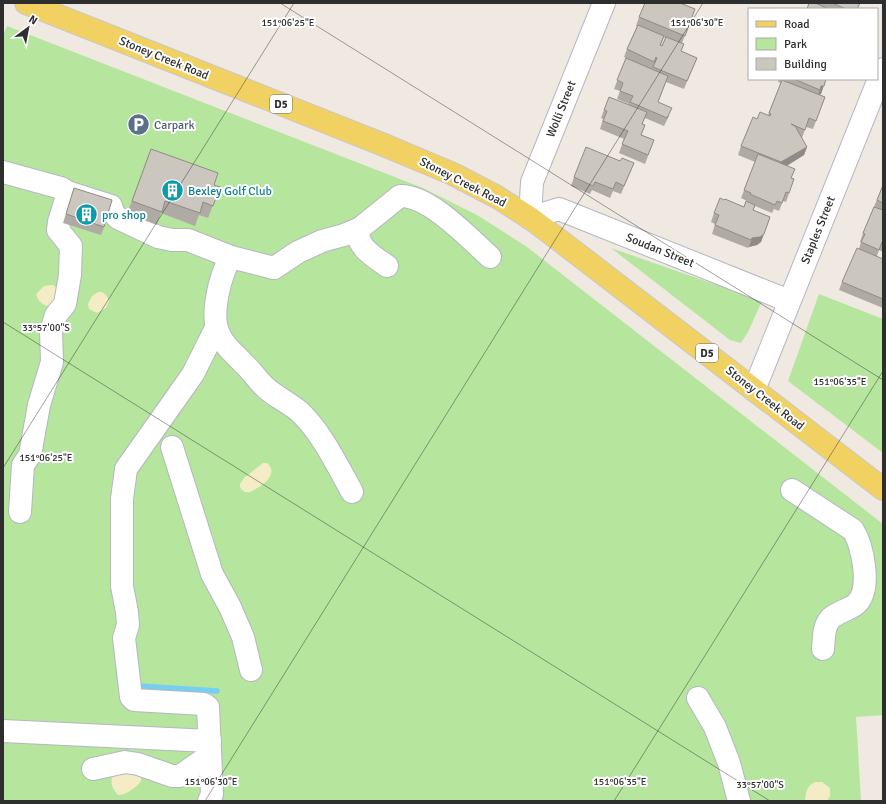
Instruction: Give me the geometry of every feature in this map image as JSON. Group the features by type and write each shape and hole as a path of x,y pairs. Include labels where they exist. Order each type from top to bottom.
{"main road":[{"name":"Stoney Creek Road","path":"26,3 426,162 497,197 530,218 883,489"}],"street":[{"name":"Wolli Street","path":"530,218 532,182 604,3"},
{"name":"Staples Street","path":"754,390 883,69"},
{"path":"3,172 60,188 67,192 112,206 114,214 118,218 158,237 172,240 188,240 231,258 274,268 298,252 322,241 359,229 400,196 414,198 428,205 446,218 490,257"},
{"path":"20,512 23,465 30,455 39,405 52,362 51,331 56,315 65,304 70,275 71,246 58,230 58,222 67,192"},
{"name":"Soudan Street","path":"530,218 559,209 789,302"},
{"path":"359,229 358,232 360,241 367,252 387,266"},
{"path":"231,258 218,294 215,313 216,328 220,337 266,388 292,405 317,432 352,492"},
{"path":"209,801 212,794 208,707 204,704 134,700 131,697 124,638 128,625 122,586 122,499 126,468 193,374 216,328"},
{"path":"172,447 212,574 230,607 243,637 251,670"},
{"path":"792,490 853,530 862,550 865,575 862,594 858,602 852,607 838,613 830,619 826,626 823,649"},
{"path":"698,698 715,727 729,763 739,801"},
{"path":"3,731 210,748"},
{"path":"93,769 125,762 138,764 172,776 180,776 210,748"}],"green space":[{"path":"7,26 423,188 477,215 527,247 883,524 883,715 856,717 861,801 3,801 3,36"},
{"path":"611,248 762,301 748,332 741,343 730,340"},
{"path":"819,294 883,319 883,453 788,381"}],"sand":[{"path":"53,285 58,289 58,296 51,306 41,303 36,294 44,286"},
{"path":"98,292 104,293 109,301 106,308 97,313 89,309 88,304 92,296"},
{"path":"263,463 267,463 271,468 272,472 270,476 263,484 254,490 250,492 243,491 240,484 244,478"},
{"path":"117,770 141,775 141,781 131,790 124,794 118,795 112,786 112,779"},
{"path":"815,782 822,782 830,788 830,796 827,801 805,801 808,788"}],"building":[{"path":"645,3 680,3 695,9 685,36 639,17"},
{"path":"809,3 815,3 827,8 807,8"},
{"path":"832,3 860,3 858,8 844,8"},
{"path":"638,25 664,36 660,45 662,46 666,37 684,44 681,51 697,58 687,81 653,67 657,58 656,57 654,62 627,49"},
{"path":"626,58 668,76 658,102 672,108 667,118 630,102 633,96 620,91 623,83 617,80"},
{"path":"782,80 825,97 816,121 809,118 805,130 791,124 795,126 807,147 781,162 741,146 753,117 757,119 760,112 770,116 771,114 769,113"},
{"path":"796,80 826,80 824,86 821,86 820,90"},
{"path":"609,97 647,112 642,124 645,125 641,135 654,140 648,155 622,144 628,131 603,121 607,111 604,110"},
{"path":"586,147 620,161 622,158 634,163 624,186 616,182 613,189 595,182 593,186 574,177"},
{"name":"Bexley Golf Club","path":"151,149 218,173 214,185 220,187 213,206 203,202 200,213 165,201 162,212 132,201"},
{"path":"758,154 795,169 791,178 794,179 789,193 786,192 782,203 777,201 775,205 744,190"},
{"path":"883,185 883,203 877,200"},
{"name":"pro shop","path":"74,188 112,200 104,227 66,214"},
{"path":"720,198 744,207 746,201 755,205 753,210 770,217 764,234 760,237 752,238 751,240 715,225 719,215 714,213"},
{"path":"874,207 883,210 883,242 879,250 861,242 865,234 863,233"},
{"path":"857,248 883,259 883,299 842,282"}],"waterway":[{"path":"139,686 217,691"}],"place":[{"name":"Carpark","path":"139,125"},
{"name":"Bexley Golf Club","path":"173,191"},
{"name":"pro shop","path":"86,215"}]}
